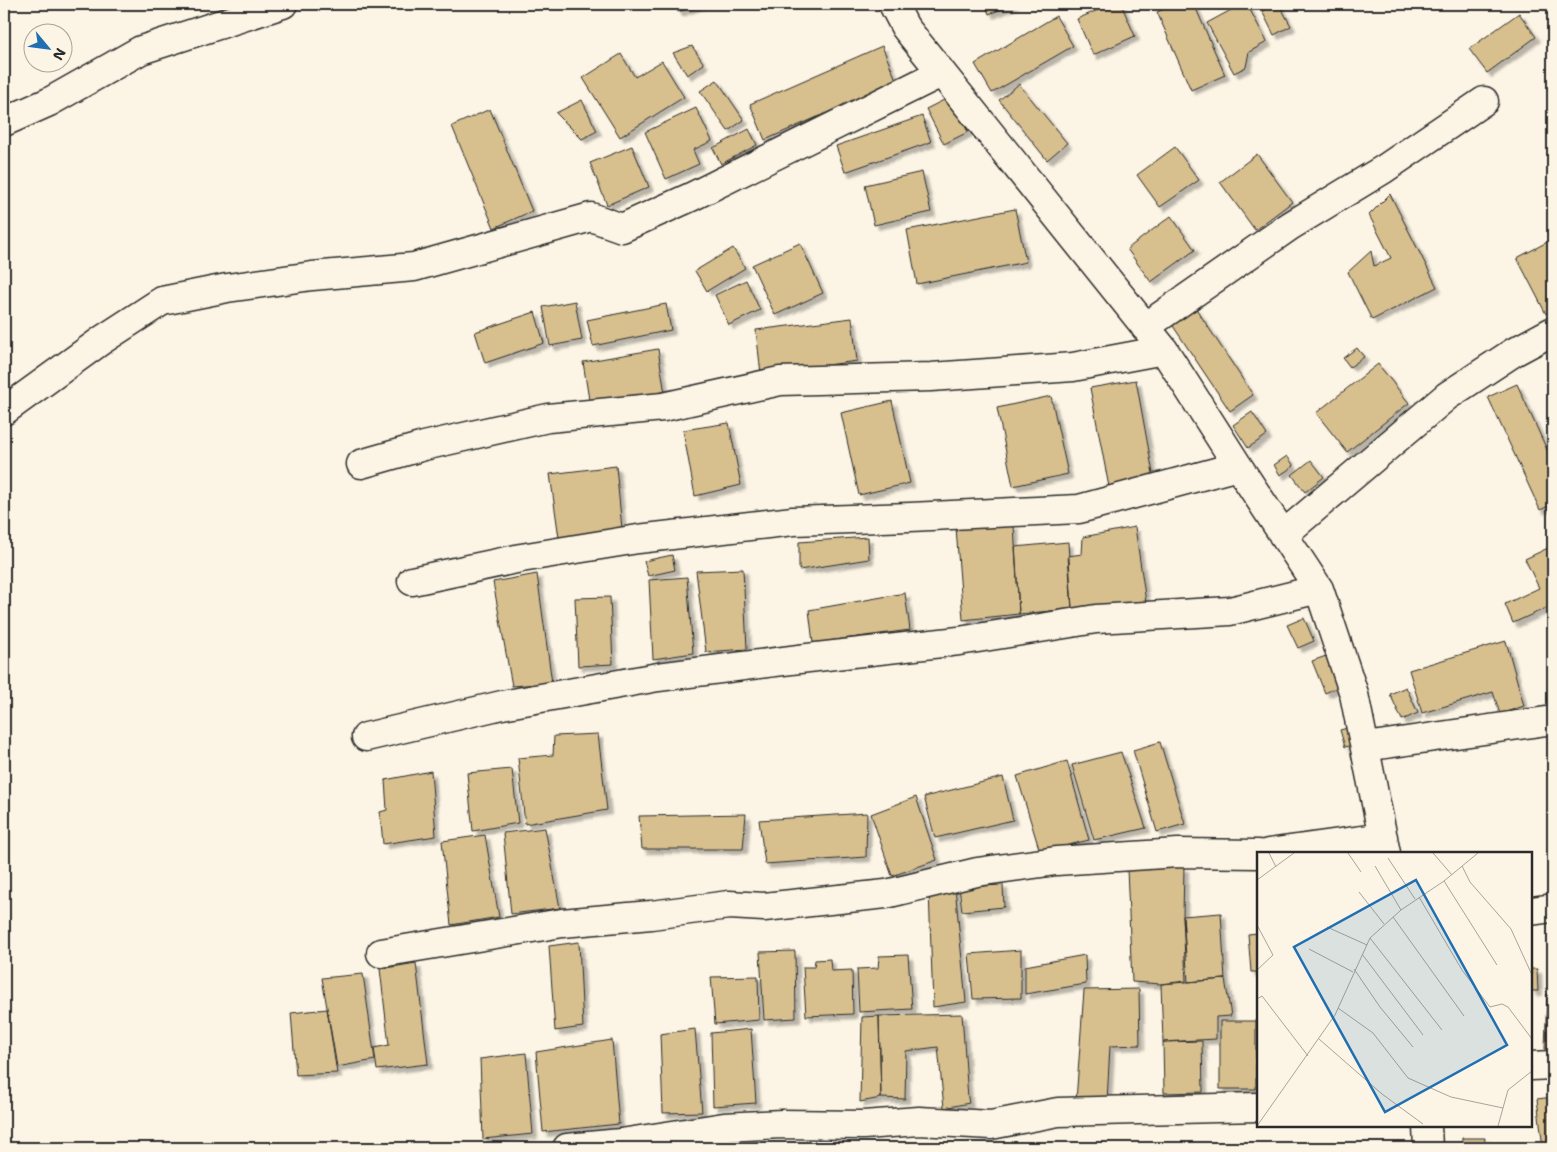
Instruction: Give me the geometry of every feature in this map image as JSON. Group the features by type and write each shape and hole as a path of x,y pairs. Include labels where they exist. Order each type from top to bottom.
{"street":[{"path":"4,122 49,102 142,50 283,4"},
{"path":"893,4 905,27 941,73 1164,350 1319,588 1354,694 1385,845 1283,852"},
{"path":"4,412 102,340 162,301 227,288 312,276 414,267 591,217 622,228 691,197 941,73"},
{"path":"1145,327 1290,226 1384,169 1484,101"},
{"path":"1283,535 1447,396 1514,352 1553,331"},
{"path":"361,464 424,446 548,418 663,407 780,381 930,377 1073,367 1164,350"},
{"path":"412,581 521,558 638,539 793,521 1079,509 1238,466"},
{"path":"366,737 502,705 658,677 958,641 1096,620 1230,611 1319,588"},
{"path":"1365,747 1553,720"},
{"path":"381,953 562,923 729,905 764,907 886,894 978,872 1056,861 1178,853 1257,854"},
{"path":"1532,911 1553,908"},
{"path":"1532,1066 1553,1065"},
{"path":"567,1148 621,1143 724,1127 782,1124 863,1125 919,1121 991,1125 1058,1112 1257,1107"},
{"path":"1427,1127 1428,1148"}],"building":[{"path":"675,4 701,4 678,12"},
{"path":"985,4 1014,4 989,14"},
{"path":"1112,4 1121,4 1135,36 1093,55 1077,19"},
{"path":"1175,4 1194,4 1225,75 1191,90 1157,12"},
{"path":"1242,4 1247,4 1267,42 1249,52 1246,67 1234,73 1207,23"},
{"path":"1279,4 1291,26 1274,35 1262,11"},
{"path":"1519,13 1536,37 1487,73 1469,49"},
{"path":"1056,16 1073,46 992,93 975,64"},
{"path":"692,46 704,64 687,75 673,53"},
{"path":"882,46 897,82 765,140 750,104"},
{"path":"621,54 635,77 662,61 684,97 620,137 583,78"},
{"path":"717,80 744,120 728,131 700,91"},
{"path":"1019,84 1067,143 1047,160 999,100"},
{"path":"950,97 968,132 944,144 926,109"},
{"path":"582,100 597,131 582,139 556,113"},
{"path":"696,108 712,141 693,150 699,164 666,179 645,132"},
{"path":"490,109 532,211 494,228 452,126"},
{"path":"922,116 931,142 845,172 836,146"},
{"path":"749,129 757,145 721,164 713,148"},
{"path":"632,146 649,187 607,205 590,163"},
{"path":"1175,147 1199,180 1160,207 1137,175"},
{"path":"1257,154 1292,202 1255,230 1220,182"},
{"path":"922,172 931,212 874,225 865,185"},
{"path":"1390,194 1437,287 1372,320 1348,272 1371,251 1374,266 1391,258 1369,215"},
{"path":"1015,209 1026,262 917,284 907,230"},
{"path":"1171,216 1195,250 1151,282 1127,249"},
{"path":"1553,239 1553,310 1546,314 1517,258"},
{"path":"800,243 823,293 775,315 752,265"},
{"path":"733,248 745,268 707,291 695,271"},
{"path":"746,280 760,310 729,325 715,295"},
{"path":"575,301 582,340 550,346 543,307"},
{"path":"666,304 671,330 593,346 587,320"},
{"path":"1195,307 1253,395 1230,411 1171,323"},
{"path":"535,312 544,343 485,363 475,332"},
{"path":"852,318 857,361 761,374 756,330"},
{"path":"1357,348 1364,357 1350,367 1343,358"},
{"path":"658,349 665,394 590,406 583,362"},
{"path":"1378,364 1409,403 1347,452 1316,413"},
{"path":"1136,380 1154,479 1109,487 1090,388"},
{"path":"1517,384 1553,463 1553,504 1540,510 1488,397"},
{"path":"1051,396 1068,474 1013,486 997,408"},
{"path":"892,401 910,483 859,495 841,413"},
{"path":"1252,412 1267,435 1248,448 1233,425"},
{"path":"729,423 741,485 695,496 683,430"},
{"path":"1287,456 1294,466 1280,475 1274,465"},
{"path":"1311,460 1324,477 1305,492 1292,475"},
{"path":"616,466 622,529 559,538 550,474"},
{"path":"1014,525 1019,614 963,620 956,528"},
{"path":"1135,527 1146,602 1072,609 1068,556 1082,554 1083,537"},
{"path":"868,537 869,559 799,570 799,542"},
{"path":"1068,542 1072,609 1019,614 1015,547"},
{"path":"1550,547 1553,553 1553,605 1513,623 1505,604 1539,588 1525,559"},
{"path":"672,555 675,570 648,576 644,561"},
{"path":"743,569 747,649 706,652 696,571"},
{"path":"537,574 552,683 512,686 493,582"},
{"path":"687,577 693,653 653,659 649,580"},
{"path":"905,593 910,630 813,643 809,610"},
{"path":"610,597 613,664 578,666 575,598"},
{"path":"1304,618 1314,641 1298,648 1287,625"},
{"path":"1506,641 1524,706 1500,714 1493,692 1422,713 1409,670"},
{"path":"1326,656 1338,687 1325,693 1312,661"},
{"path":"1406,687 1418,713 1402,720 1390,694"},
{"path":"1351,727 1356,744 1345,747 1340,730"},
{"path":"598,734 607,810 525,824 518,758 553,755 554,736"},
{"path":"1160,742 1185,824 1157,832 1133,750"},
{"path":"1121,752 1146,828 1094,840 1072,765"},
{"path":"1067,761 1089,840 1040,852 1017,776"},
{"path":"512,769 518,823 473,831 467,773"},
{"path":"431,771 436,836 383,844 380,812 387,810 385,780"},
{"path":"1003,777 1013,820 935,838 924,797"},
{"path":"916,797 937,860 892,876 871,814"},
{"path":"867,813 866,857 765,864 759,820"},
{"path":"746,814 743,849 642,849 639,816"},
{"path":"545,828 560,908 511,914 503,833"},
{"path":"485,835 499,917 451,925 442,841"},
{"path":"1184,867 1183,916 1186,981 1161,984 1132,982 1127,869"},
{"path":"1003,885 1004,907 962,911 959,887"},
{"path":"955,887 966,1002 933,1007 929,890"},
{"path":"1221,913 1225,979 1188,982 1183,916"},
{"path":"1257,933 1257,972 1251,972 1248,934"},
{"path":"579,942 583,1027 555,1031 549,946"},
{"path":"1021,950 1021,998 973,999 969,954"},
{"path":"795,951 796,1018 764,1020 760,952"},
{"path":"908,955 912,1009 859,1012 857,969 878,968 879,956"},
{"path":"1085,955 1086,984 1025,994 1025,966"},
{"path":"830,959 831,971 852,970 853,1014 806,1016 803,967 814,967 815,960"},
{"path":"416,963 428,1064 377,1070 374,1048 389,1045 380,969"},
{"path":"1532,969 1537,969 1538,991 1532,991"},
{"path":"363,974 375,1060 337,1067 322,978"},
{"path":"758,976 759,1020 715,1024 711,977"},
{"path":"1225,979 1231,1016 1216,1017 1216,1039 1163,1042 1161,984"},
{"path":"1139,989 1140,1045 1110,1046 1107,1101 1076,1101 1084,990"},
{"path":"1547,994 1553,994 1553,1050 1545,1049"},
{"path":"327,1009 337,1073 296,1075 291,1013"},
{"path":"962,1014 969,1103 944,1108 938,1047 906,1051 905,1099 881,1098 879,1016"},
{"path":"879,1016 881,1098 860,1102 862,1017"},
{"path":"1220,1021 1256,1021 1256,1089 1220,1089"},
{"path":"695,1029 702,1112 663,1113 660,1034"},
{"path":"751,1029 756,1103 713,1106 711,1033"},
{"path":"612,1040 619,1124 543,1132 536,1052"},
{"path":"1202,1041 1203,1092 1164,1093 1163,1042"},
{"path":"526,1053 533,1134 483,1139 480,1059"},
{"path":"1553,1097 1553,1148 1543,1148 1537,1099"},
{"path":"1462,1138 1485,1138 1484,1148 1462,1148"},
{"path":"1253,1143 1253,1148 1201,1148 1201,1144"}]}
